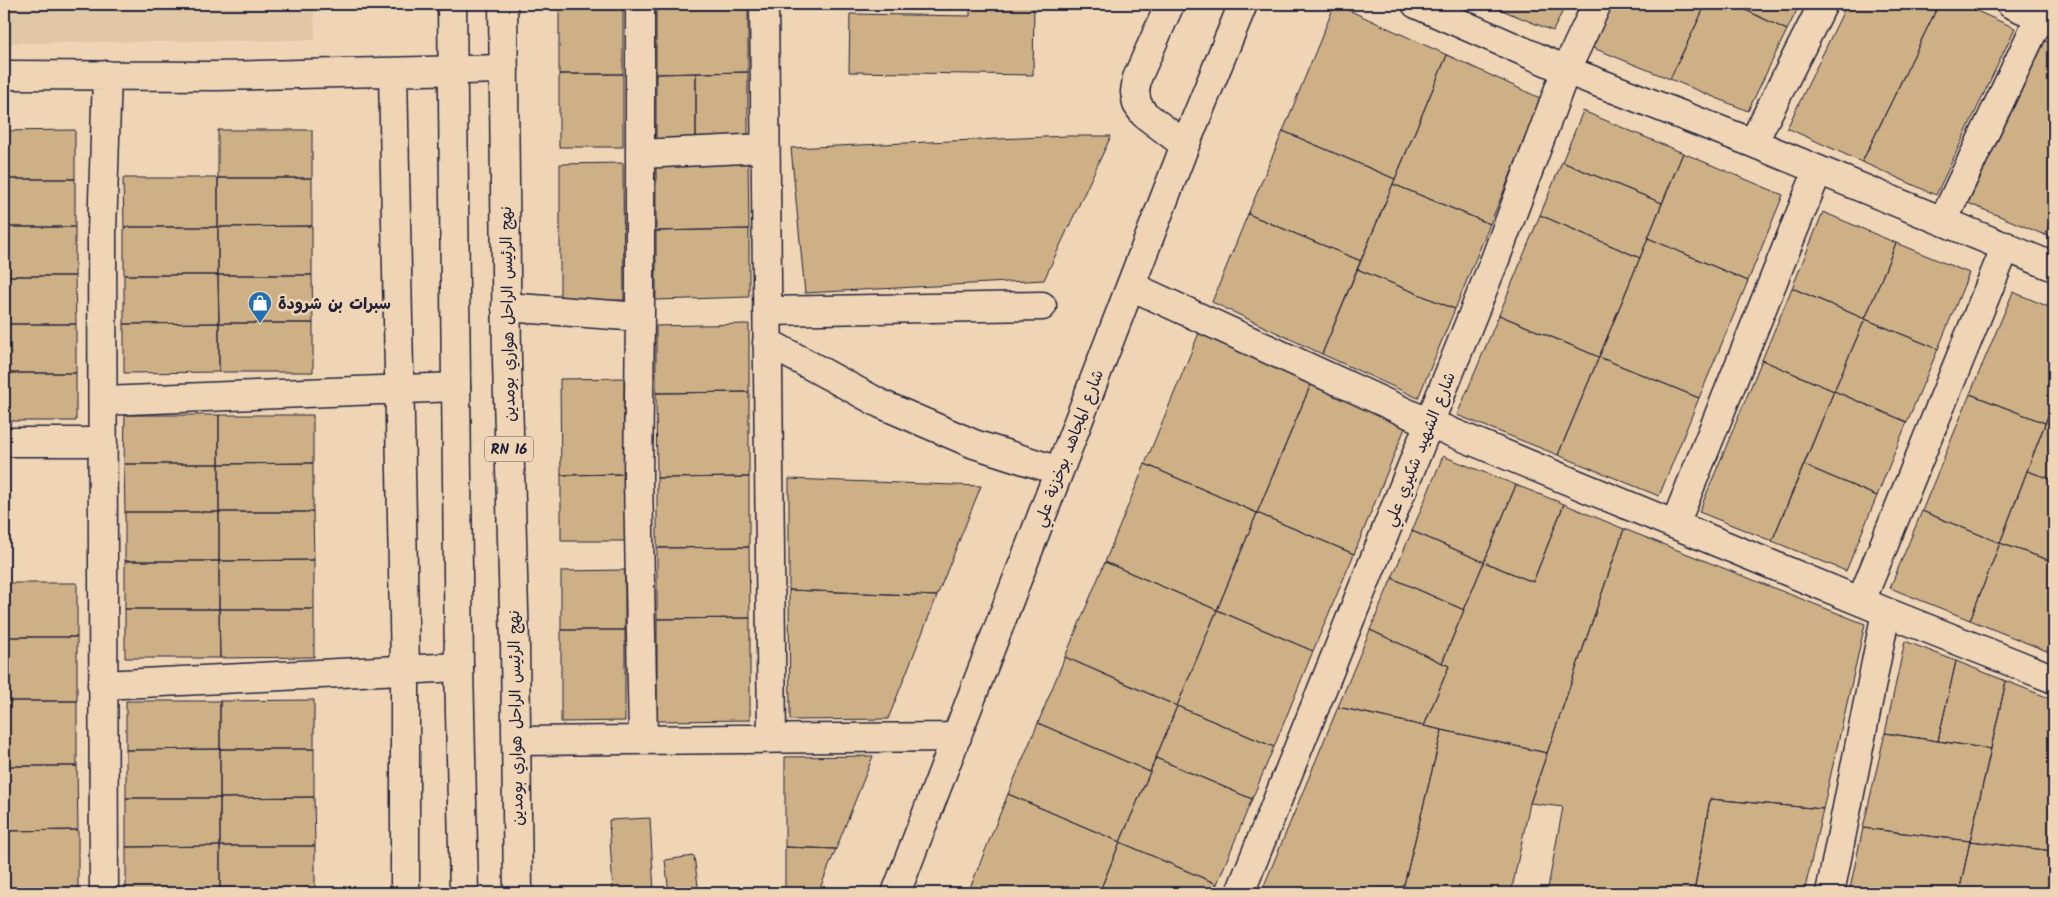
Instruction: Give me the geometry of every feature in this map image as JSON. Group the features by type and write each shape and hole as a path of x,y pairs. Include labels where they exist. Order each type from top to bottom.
{"street":[{"path":"452,4 459,667 464,893"},
{"name":"نهج الرئيس الراحل هواري بومدين","path":"503,4 506,307 517,741 518,893"},
{"path":"640,4 638,478 643,739"},
{"path":"764,4 772,738"},
{"path":"1170,4 1137,78 1137,104 1144,114 1185,145"},
{"name":"شارع المجاهد بوخزنة علي","path":"896,893 1185,145 1243,4"},
{"path":"1416,4 1566,70 2054,266"},
{"name":"شارع الشهيد شكيري علي","path":"1240,893 1496,257 1566,70 1597,4"},
{"path":"1753,144 1823,4"},
{"path":"1943,221 2046,14 2011,4"},
{"path":"4,75 217,76 504,69"},
{"path":"394,72 405,669 405,893"},
{"path":"104,893 102,232 107,74"},
{"path":"640,154 765,148"},
{"path":"1675,524 1818,170"},
{"path":"1861,602 2006,246"},
{"path":"1131,286 1429,424 1861,602 2054,679"},
{"path":"767,311 1042,306"},
{"path":"506,307 640,317"},
{"path":"767,342 881,404 974,444 1059,471"},
{"path":"103,400 456,387"},
{"path":"4,442 103,442"},
{"path":"1830,893 1886,612"},
{"path":"102,685 459,667"},
{"path":"517,741 956,737"}],"shaded area":[{"path":"4,4 314,4 315,40 4,43"}],"building":[{"path":"559,4 623,4 623,74 559,74"},
{"path":"970,4 1034,4 1033,75 849,72 850,14 970,16"},
{"path":"1335,4 1447,55 1395,179 1283,131"},
{"path":"1487,4 1566,4 1553,31"},
{"path":"1612,4 1706,4 1670,79 1591,47"},
{"path":"1706,4 1733,4 1787,30 1748,111 1670,79"},
{"path":"1733,4 1800,4 1787,30"},
{"path":"1847,4 1939,4 1862,162 1787,128"},
{"path":"1939,4 1961,4 2015,28 1936,195 1862,162"},
{"path":"656,8 748,8 748,72 656,74"},
{"path":"2045,41 2054,45 2054,215 2045,235 1968,203"},
{"path":"1447,55 1542,99 1490,224 1393,184"},
{"path":"748,72 748,139 696,140 696,73"},
{"path":"696,73 696,140 656,140 656,74"},
{"path":"559,74 623,74 623,147 559,147"},
{"path":"1583,111 1683,153 1662,203 1562,162"},
{"path":"75,130 75,179 4,179 4,131"},
{"path":"218,130 312,130 312,178 218,178"},
{"path":"1283,131 1395,179 1361,261 1248,214"},
{"path":"1067,136 1111,136 1044,280 805,293 791,148"},
{"path":"1683,153 1783,195 1748,281 1648,238"},
{"path":"748,160 749,229 656,231 656,162"},
{"path":"1562,162 1662,203 1640,258 1540,215"},
{"path":"623,163 624,300 560,302 560,164"},
{"path":"123,178 218,178 218,227 124,227"},
{"path":"218,178 312,178 312,226 218,227"},
{"path":"4,179 75,179 75,227 4,227"},
{"path":"1393,184 1490,224 1455,309 1357,269"},
{"path":"1823,212 1896,243 1865,319 1792,288"},
{"path":"1248,214 1361,261 1322,354 1212,302"},
{"path":"1540,215 1640,258 1599,357 1499,315"},
{"path":"2054,215 2054,238 2045,235"},
{"path":"312,226 312,275 218,275 218,227"},
{"path":"4,227 75,227 75,276 4,276"},
{"path":"124,227 218,227 218,275 124,275"},
{"path":"749,229 749,297 656,300 656,231"},
{"path":"1648,238 1748,281 1699,398 1599,357"},
{"path":"1896,243 1969,273 1938,349 1865,319"},
{"path":"1357,269 1455,309 1418,398 1322,354"},
{"path":"124,275 218,275 219,323 124,324"},
{"path":"218,275 312,275 313,323 219,323"},
{"path":"4,276 75,276 76,324 4,324"},
{"path":"1792,288 1865,319 1834,391 1762,360"},
{"path":"2013,292 2054,309 2054,401 2045,423 1970,394"},
{"path":"1499,315 1599,357 1558,455 1457,415"},
{"path":"1865,319 1938,349 1907,422 1834,391"},
{"path":"219,323 313,323 313,372 219,372"},
{"path":"219,323 219,372 124,373 124,324"},
{"path":"4,324 76,324 76,373 4,373"},
{"path":"749,324 749,392 656,393 656,326"},
{"path":"1199,333 1311,384 1257,513 1145,464"},
{"path":"1599,357 1699,398 1659,496 1558,455"},
{"path":"1762,360 1834,391 1772,541 1699,512"},
{"path":"4,373 76,373 76,421 4,421"},
{"path":"624,378 624,474 561,475 560,379"},
{"path":"1311,384 1405,428 1354,554 1257,513"},
{"path":"1834,391 1907,422 1877,496 1804,465"},
{"path":"749,392 749,477 657,478 656,393"},
{"path":"1970,394 2045,423 2000,543 1922,511"},
{"path":"2054,401 2054,480 2027,471"},
{"path":"125,415 219,415 219,464 124,464"},
{"path":"219,415 313,415 313,463 219,464"},
{"path":"1443,456 1516,485 1484,562 1412,531"},
{"path":"313,463 313,512 219,512 219,464"},
{"path":"124,464 219,464 219,512 125,512"},
{"path":"1145,464 1257,513 1217,610 1105,562"},
{"path":"1804,465 1877,496 1846,571 1772,541"},
{"path":"2027,471 2054,480 2054,562 2000,543"},
{"path":"624,474 625,541 561,541 561,475"},
{"path":"749,477 749,547 657,548 657,478"},
{"path":"789,479 981,486 937,596 789,590"},
{"path":"1516,485 1564,504 1533,582 1484,562"},
{"path":"1564,504 1624,529 1547,753 1424,726 1449,666 1442,663 1484,562 1533,582"},
{"path":"1922,511 2000,543 1970,620 1890,588"},
{"path":"125,512 219,512 219,561 125,561"},
{"path":"219,512 313,512 314,560 219,561"},
{"path":"1257,513 1354,554 1313,651 1217,610"},
{"path":"1624,529 1865,624 1823,809 1710,799 1694,893 1547,893 1563,807 1530,803"},
{"path":"1412,531 1484,562 1464,610 1392,578"},
{"path":"2000,543 2054,562 2054,654 1970,620"},
{"path":"749,547 750,618 657,619 657,548"},
{"path":"314,560 314,609 219,609 219,561"},
{"path":"125,561 219,561 219,609 125,609"},
{"path":"1105,562 1217,610 1177,706 1065,657"},
{"path":"625,570 625,630 561,630 561,571"},
{"path":"1392,578 1464,610 1442,663 1370,630"},
{"path":"4,583 77,583 77,637 4,637"},
{"path":"789,590 937,596 888,719 790,720"},
{"path":"125,609 219,609 220,658 125,658"},
{"path":"219,609 314,609 314,657 220,658"},
{"path":"1217,610 1313,651 1274,747 1177,706"},
{"path":"750,618 750,720 657,721 657,619"},
{"path":"561,630 625,630 625,721 561,722"},
{"path":"1370,630 1449,666 1424,726 1338,707"},
{"path":"4,637 77,637 77,701 4,701"},
{"path":"1905,641 1956,661 1938,741 1885,733"},
{"path":"1065,657 1177,706 1150,772 1038,723"},
{"path":"1956,661 2006,681 1991,749 1938,741"},
{"path":"2006,681 2054,700 2054,851 1970,841"},
{"path":"314,700 314,749 220,749 220,701"},
{"path":"4,701 77,701 77,766 4,766"},
{"path":"126,701 220,701 220,749 126,750"},
{"path":"1177,706 1274,747 1252,799 1156,758"},
{"path":"1338,707 1442,730 1402,893 1261,893"},
{"path":"1038,723 1150,772 1120,842 1008,794"},
{"path":"1442,730 1547,753 1530,803 1511,893 1402,893"},
{"path":"1885,733 1991,749 1970,841 1863,828"},
{"path":"220,749 220,798 126,798 126,750"},
{"path":"220,749 314,749 314,797 220,798"},
{"path":"873,756 836,849 785,847 785,757"},
{"path":"1156,758 1252,799 1217,884 1120,842"},
{"path":"4,766 77,766 78,830 4,831"},
{"path":"1008,794 1120,842 1099,893 993,893 970,888"},
{"path":"314,797 315,846 220,846 220,798"},
{"path":"126,798 220,798 220,846 126,847"},
{"path":"1710,799 1823,809 1804,893 1694,893"},
{"path":"650,818 654,893 613,893 609,820"},
{"path":"1863,828 1970,841 1959,893 1849,893"},
{"path":"78,830 78,893 4,893 4,831"},
{"path":"1970,841 2054,851 2054,893 1959,893"},
{"path":"1120,842 1217,884 1213,893 1099,893"},
{"path":"220,846 220,893 126,893 126,847"},
{"path":"220,846 315,846 315,893 220,893"},
{"path":"785,847 836,849 818,893 785,893"},
{"path":"694,856 699,893 669,893 665,860"},
{"path":"970,888 993,893 968,893"}],"place":[{"name":"سبرات بن شرودة","path":"260,324"}]}
